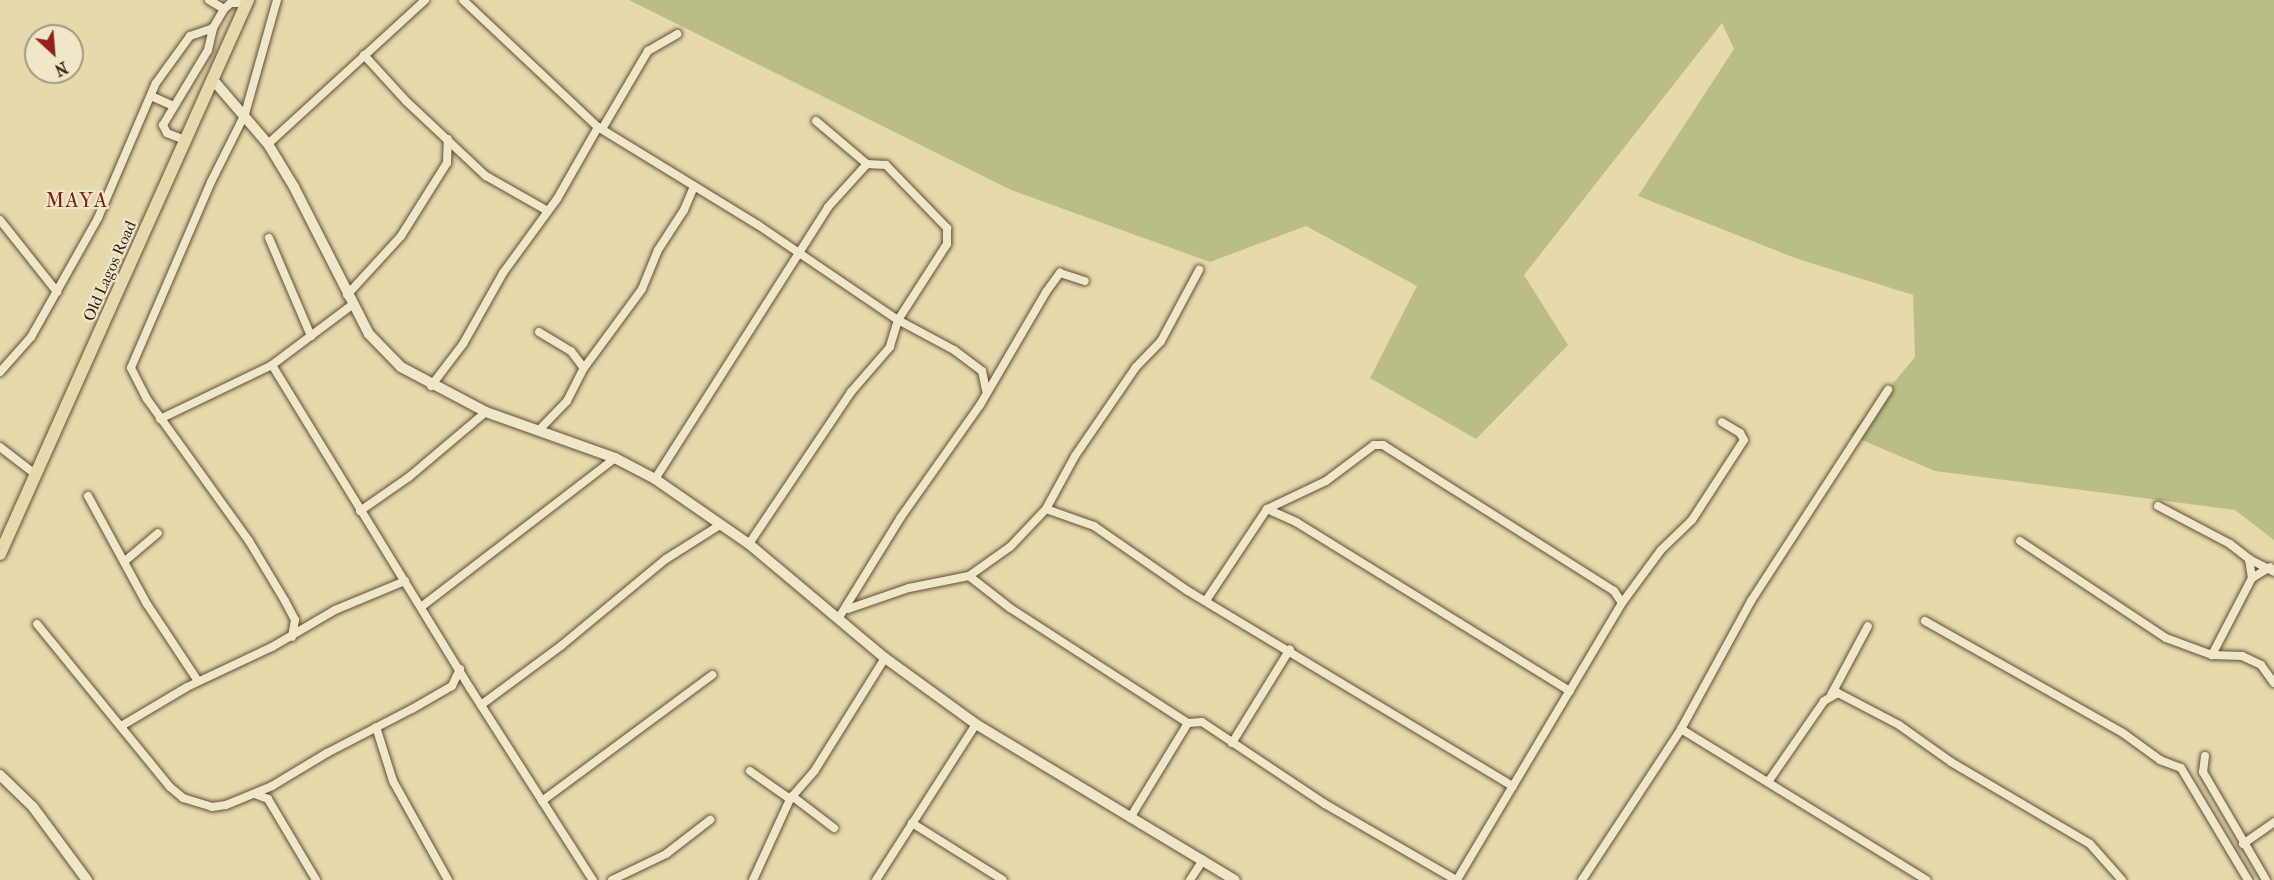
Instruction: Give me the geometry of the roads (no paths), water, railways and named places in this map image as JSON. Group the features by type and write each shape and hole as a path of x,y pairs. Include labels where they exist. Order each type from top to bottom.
{"main road":[{"name":"Old Lagos Road","path":"0,554 185,140 214,81 247,1"}],"street":[{"path":"209,0 224,9"},
{"path":"277,0 245,114 211,182 131,368 160,419 249,541 295,620 292,637"},
{"path":"268,144 425,0"},
{"path":"463,0 600,128 694,186 898,320 977,366 983,374 986,390"},
{"path":"185,140 163,130 173,106 208,50 213,28 224,9 231,3 247,1"},
{"path":"0,372 4,363 31,337 98,218 107,189 151,96 190,36 213,28"},
{"path":"431,386 463,344 486,299 546,210 557,199 648,51 678,34"},
{"path":"364,55 448,139 503,189 546,210"},
{"path":"214,81 245,114 268,144 299,196 350,300 380,349 431,386 486,412 615,458 655,479 749,544 885,658 976,724 1235,880"},
{"path":"151,96 173,106"},
{"path":"749,544 850,392 890,347 898,320 947,244 947,228 886,165 867,164 816,122"},
{"path":"160,419 272,364 311,336 350,300 401,236 447,163 448,139"},
{"path":"655,479 797,253 843,188 867,164"},
{"path":"539,430 567,401 584,368 642,289 658,250 684,210 694,186"},
{"path":"0,220 57,292"},
{"path":"269,238 311,336"},
{"path":"848,609 909,588 969,576 1011,547 1046,509 1109,406 1136,367 1161,341 1199,270"},
{"path":"838,619 848,609 896,526 980,405 986,390 1060,273 1085,281"},
{"path":"539,332 571,351 584,368"},
{"path":"272,364 360,511 542,801 586,876 594,880"},
{"path":"1582,880 1653,767 1681,729 1751,601 1888,390"},
{"path":"360,511 417,471 486,412"},
{"path":"969,576 1010,608 1188,723 1202,722 1325,804 1456,880 1622,603 1661,550 1692,520 1744,440 1740,433 1722,422"},
{"path":"1207,599 1267,509 1326,481 1364,450 1383,445 1608,584 1622,603"},
{"path":"0,447 35,474"},
{"path":"421,607 615,458"},
{"path":"88,496 147,604 198,681"},
{"path":"2158,506 2230,544 2249,559 2272,569"},
{"path":"1046,509 1094,526 1143,562 1513,786"},
{"path":"1267,509 1296,522 1570,691"},
{"path":"481,705 562,645 666,559 720,525"},
{"path":"125,561 142,551 158,533"},
{"path":"2020,541 2166,638 2212,655 2242,656 2261,665 2274,683"},
{"path":"2212,655 2252,578 2249,559"},
{"path":"2252,578 2272,569"},
{"path":"123,725 198,681 292,637 310,623 405,581"},
{"path":"295,620 310,623"},
{"path":"1924,621 2123,733 2160,760 2181,768 2247,880"},
{"path":"37,624 123,725 170,787 183,798 212,807 255,794 272,786 452,686 470,688"},
{"path":"1768,782 1831,695 1868,626"},
{"path":"1232,743 1290,649"},
{"path":"753,880 791,798 815,770 885,658"},
{"path":"452,686 460,669"},
{"path":"542,801 712,675"},
{"path":"1831,695 1838,693 1893,721 1951,762 2060,825 2096,850 2122,880"},
{"path":"1130,818 1188,723"},
{"path":"876,880 976,724"},
{"path":"376,727 393,781 448,880"},
{"path":"1681,729 1706,748 1768,782 1926,880"},
{"path":"2205,756 2203,772 2266,880"},
{"path":"750,771 834,828"},
{"path":"0,775 33,807 87,880"},
{"path":"268,799 272,786"},
{"path":"255,794 268,799 316,880"},
{"path":"612,880 666,854 710,820"},
{"path":"2243,844 2274,822"},
{"path":"912,824 1003,880"},
{"path":"1190,880 1203,860"}],"district":[{"name":"MAYA","path":"77,200"}]}
